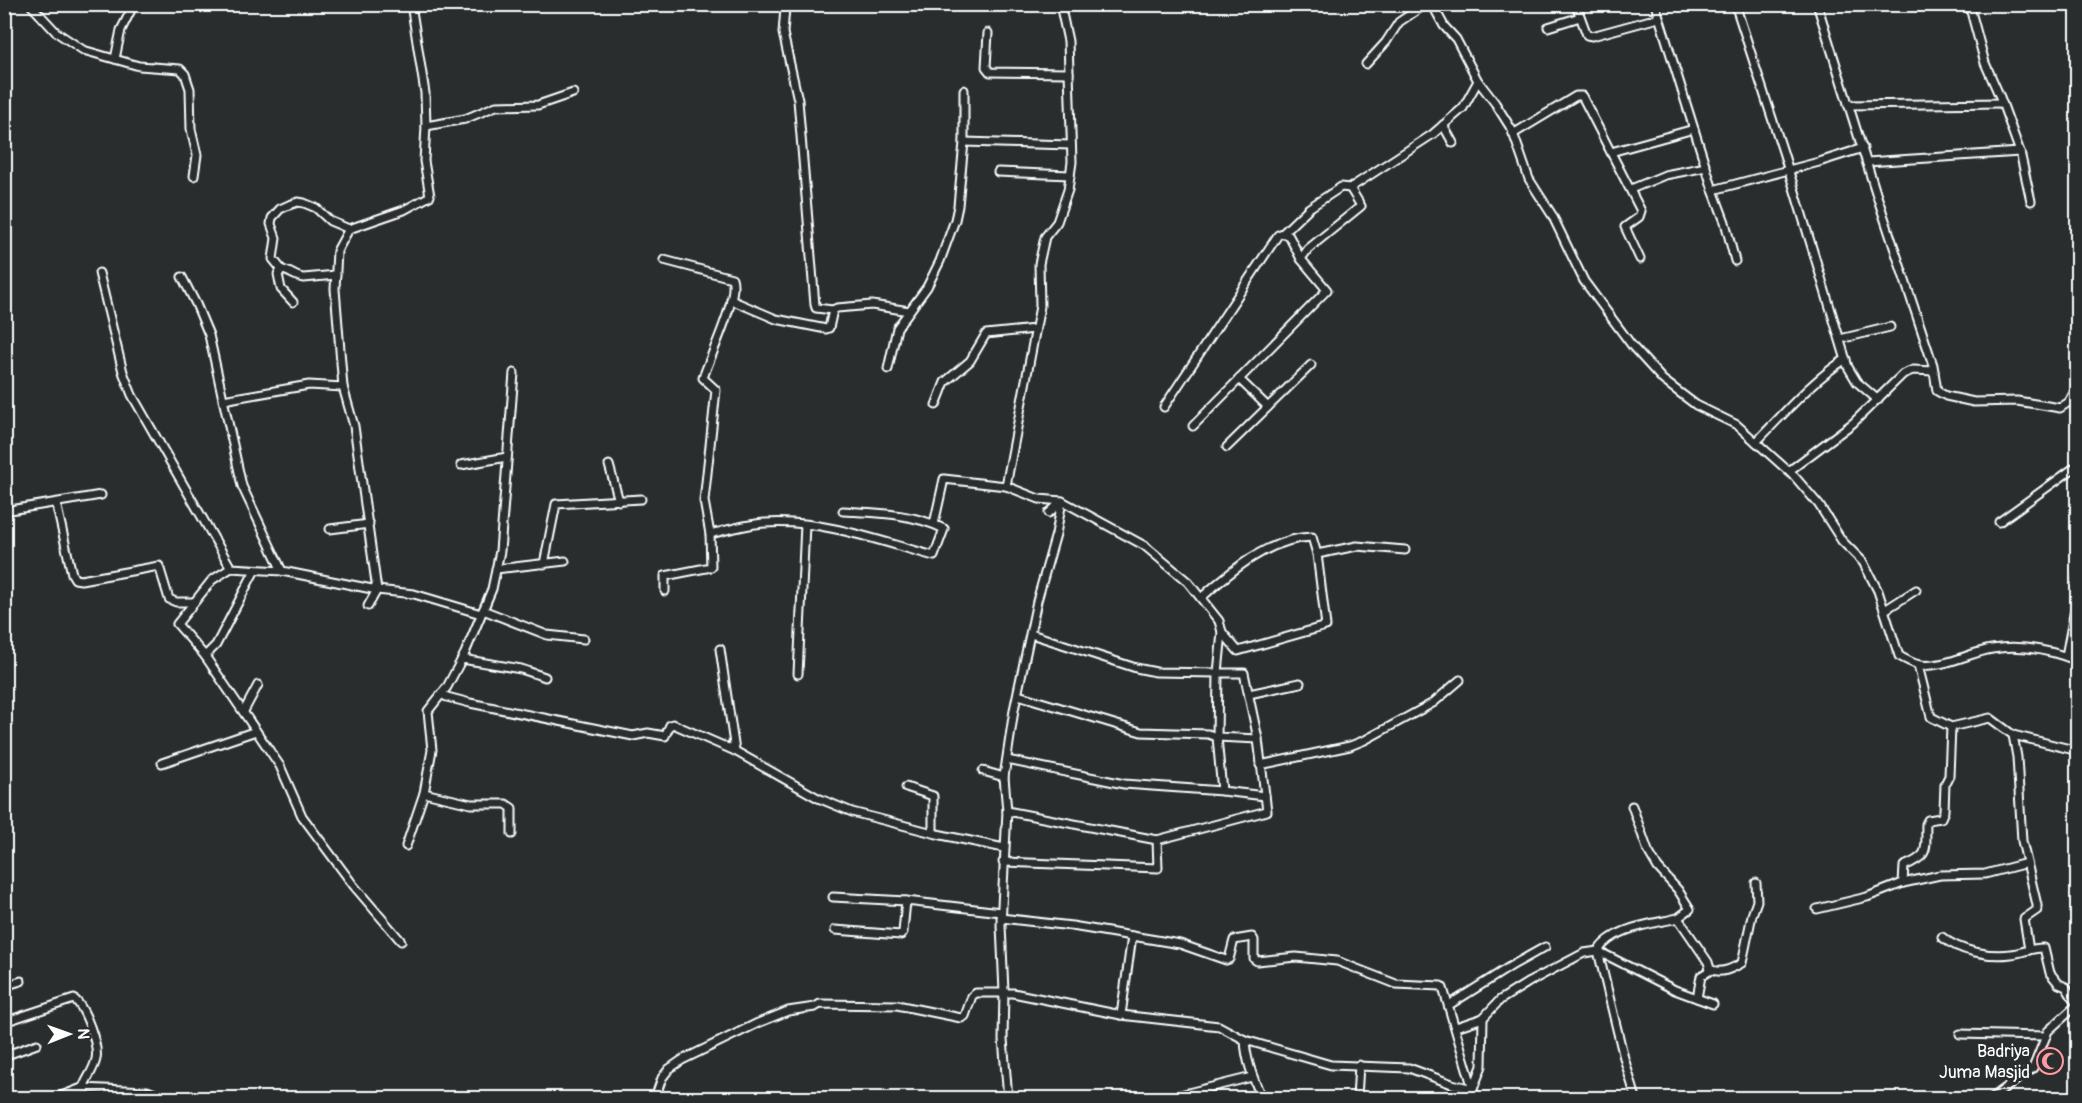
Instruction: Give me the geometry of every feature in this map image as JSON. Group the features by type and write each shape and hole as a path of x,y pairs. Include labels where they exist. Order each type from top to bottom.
{"street":[{"path":"30,4 56,32 84,50 139,66 180,69 185,74 190,89 191,129 197,155 194,176"},
{"path":"115,59 121,30 134,4"},
{"path":"336,275 299,278 282,270 273,259 276,238 271,224 272,218 280,209 304,202 316,208 330,220 349,228 404,210 430,196 424,161 425,93 411,4"},
{"path":"824,4 796,5 785,8 783,33 798,100 816,308 833,310 872,305 909,311"},
{"path":"1006,486 1040,306 1039,264 1045,237 1057,222 1068,190 1070,175 1068,40 1060,4"},
{"path":"1366,64 1386,42 1399,22 1426,4"},
{"path":"1432,4 1444,26 1456,39 1478,81 1495,103 1513,134 1529,179 1552,215 1584,281 1633,347 1663,380 1696,405 1737,425 1788,471 1819,505 1842,542 1863,562 1878,591 1899,656 1918,665 1939,664 1992,649 2046,649 2078,661"},
{"path":"1655,4 1725,222 1735,261"},
{"path":"1735,4 1846,359 1853,377 1878,400"},
{"path":"1817,4 1934,371 1939,393 1974,402 2017,401 2060,408 2072,399 2078,385"},
{"path":"1970,4 1985,63 2020,152 2031,201"},
{"path":"1986,4 2078,6"},
{"path":"1576,5 1587,35 1592,36 1658,18"},
{"path":"1548,27 1580,17"},
{"path":"988,33 986,68 990,72 1069,73"},
{"path":"1164,407 1278,234 1309,207 1341,187 1350,188 1432,134 1463,108 1478,81"},
{"path":"888,369 897,328 927,286 940,261 955,219 964,142 964,90"},
{"path":"426,126 465,118 496,106 538,105 573,93"},
{"path":"1513,134 1580,95 1641,211 1641,214 1625,227 1640,259"},
{"path":"1848,105 2002,103"},
{"path":"1443,125 1453,143"},
{"path":"1611,152 1694,129"},
{"path":"964,142 1071,145"},
{"path":"1713,190 1788,171 1863,148"},
{"path":"1867,162 2020,152"},
{"path":"1630,189 1665,175 1706,167"},
{"path":"998,172 1070,175"},
{"path":"1301,259 1308,249 1361,206 1350,188"},
{"path":"349,228 337,251 335,289 343,387 354,426 377,590 368,606"},
{"path":"1193,426 1327,290 1301,259 1290,236 1283,232"},
{"path":"664,260 732,278 734,286 703,378 716,390 704,501 710,534 711,567 665,576 665,591"},
{"path":"282,270 278,274 281,289 293,302"},
{"path":"99,273 123,372 132,395 231,568"},
{"path":"182,278 209,335 242,486 282,571"},
{"path":"731,300 776,319 822,329 829,328 833,310"},
{"path":"1840,339 1890,327"},
{"path":"936,405 945,382 970,362 984,336 1035,329"},
{"path":"1756,442 1802,396 1846,359"},
{"path":"1227,447 1311,365"},
{"path":"1788,471 1852,423 1903,374 1913,370 1934,371"},
{"path":"406,846 424,794 432,750 428,711 462,659 492,589 500,551 513,373"},
{"path":"1239,379 1268,407"},
{"path":"223,400 309,385 343,387"},
{"path":"461,465 507,457"},
{"path":"609,465 619,501"},
{"path":"1999,522 2078,465"},
{"path":"934,524 944,479 1006,486 1039,499 1062,501 1145,546 1188,582 1219,621 1222,632 1216,737 1222,790"},
{"path":"4,511 101,495"},
{"path":"544,564 556,504 641,499"},
{"path":"1049,513 1062,501"},
{"path":"1008,1098 1002,1039 1004,992 1001,915 1007,811 1005,777 1036,601 1056,534 1062,501"},
{"path":"56,503 67,555 75,579 81,580 159,566 169,599 176,602 194,602"},
{"path":"710,534 765,523 805,525 839,530 934,556 944,528 896,513 843,511"},
{"path":"330,529 369,524"},
{"path":"798,674 805,525"},
{"path":"1201,598 1231,571 1279,544 1302,537 1312,537 1317,554 1326,626 1238,651 1222,632"},
{"path":"1317,554 1357,546 1405,550"},
{"path":"496,569 565,561"},
{"path":"401,941 354,886 302,816 280,766 205,656 177,624 212,580 231,568 282,571 377,590 414,594 482,612 547,635 584,639"},
{"path":"205,656 216,645 255,570"},
{"path":"2066,656 2075,609 2078,576"},
{"path":"1885,610 1916,590"},
{"path":"1007,811 1156,840 1267,811 1258,739 1244,673 1156,672 1136,668 1031,634"},
{"path":"720,649 735,752"},
{"path":"462,659 521,669 545,677"},
{"path":"1918,665 1931,717 1951,727 1990,718 2013,735 2078,752"},
{"path":"1260,765 1350,746 1365,740 1433,703 1460,680"},
{"path":"1249,694 1300,683"},
{"path":"244,711 258,685"},
{"path":"441,694 470,703 633,736 648,733 665,736 670,725 673,724 735,752 818,798 852,812 1004,848"},
{"path":"1018,695 1141,732 1208,734 1216,737 1258,739"},
{"path":"1903,884 1904,866 1920,860 1925,854 1928,820 1941,818 1944,811 1945,784 1949,776 1951,727"},
{"path":"162,763 256,731"},
{"path":"2013,735 2017,757 2022,841 2037,905 2037,910 2024,919 2029,950"},
{"path":"1007,760 1124,784 1222,790 1265,796"},
{"path":"983,771 1005,777"},
{"path":"906,787 933,796 933,832"},
{"path":"424,794 471,804 506,804 512,808 512,834"},
{"path":"1632,806 1648,850 1658,868 1678,890 1690,909 1678,918 1633,929 1602,945 1598,951 1636,1098"},
{"path":"1003,862 1158,868 1156,840"},
{"path":"1817,909 1940,875 1984,874 2027,863"},
{"path":"1697,998 1701,976 1711,970 1723,971 1742,963 1757,901 1756,883"},
{"path":"833,897 906,901 1001,915 1180,944 1226,960 1229,958 1234,940 1252,937 1254,959 1257,961 1296,957 1337,961 1396,984 1441,986 1456,1027 1473,1089 1473,1098"},
{"path":"836,930 901,935 906,901"},
{"path":"1678,918 1711,970"},
{"path":"1121,1015 1132,936"},
{"path":"1942,937 1953,946 1989,954 2010,954 2044,948 2054,980 2066,987 2077,1004 2048,1031 2033,1068 1992,1098"},
{"path":"1449,1005 1545,947"},
{"path":"1473,1089 1482,1066 1483,1018 1500,1000 1584,953 1598,951 1629,968 1713,1004"},
{"path":"4,986 21,981"},
{"path":"655,1098 662,1078 669,1069 682,1060 788,1011 815,1007 820,1004 897,1005 961,1018 965,1016 972,996 976,993 1004,992 1121,1015 1219,1026 1245,1040 1331,1065 1409,1068 1473,1089"},
{"path":"4,1022 74,999 78,1001 84,1011 97,1048 96,1060 82,1088 82,1098"},
{"path":"1456,1027 1477,1018 1483,1018"},
{"path":"1960,1034 2046,1036"},
{"path":"1245,1040 1245,1054 1262,1098"},
{"path":"4,1056 37,1044"},
{"path":"1357,1098 1359,1065"},
{"path":"1168,1098 1252,1077"},
{"path":"56,1098 82,1088 147,1091 166,1098"}],"place":[{"name":"Badriya Juma Masjid","path":"2050,1061"}]}
